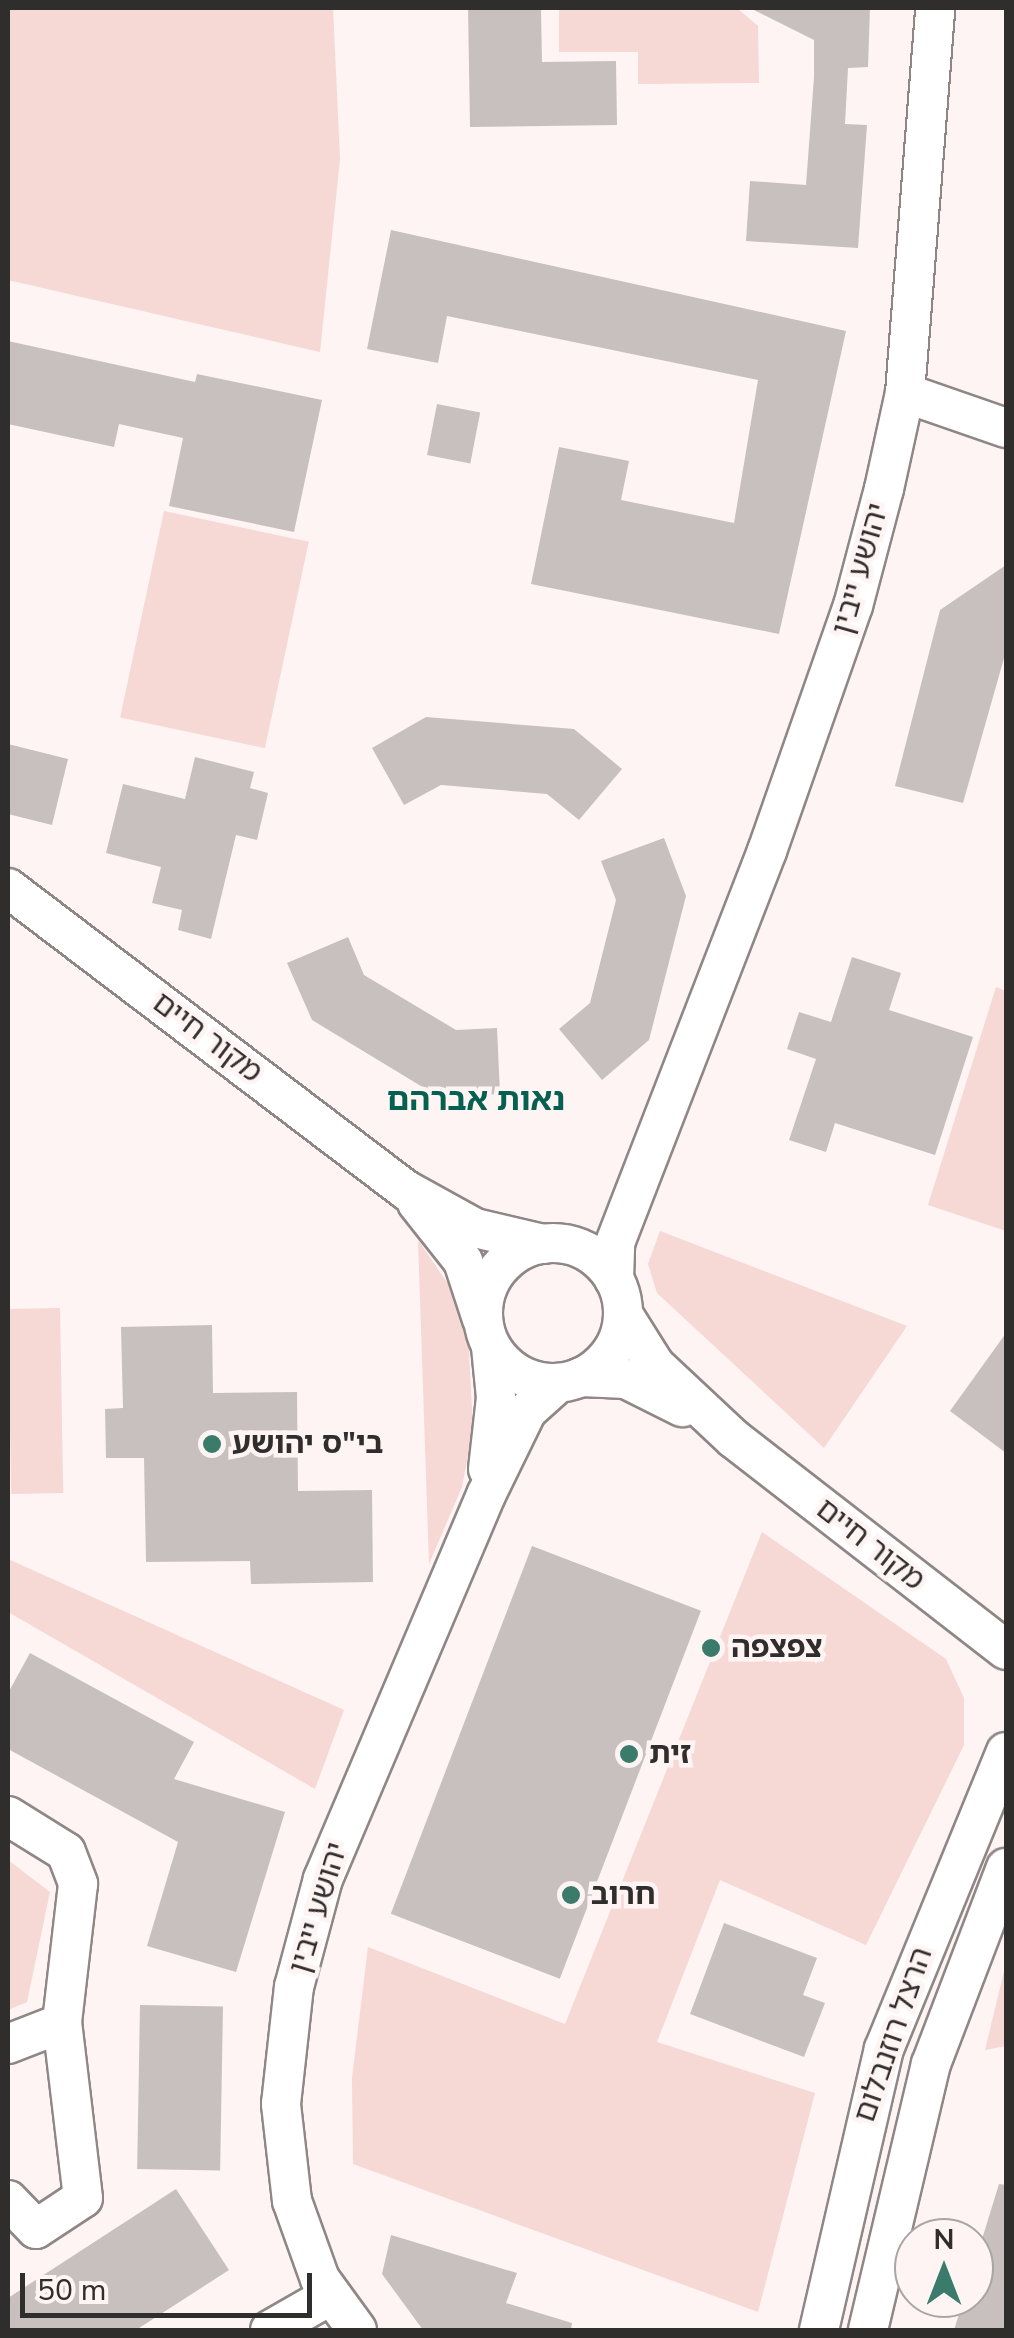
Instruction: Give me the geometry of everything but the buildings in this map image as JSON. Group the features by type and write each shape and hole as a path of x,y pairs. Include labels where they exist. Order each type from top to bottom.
{"street":[{"name":"יהושע ייבין","path":"619,1296 615,1243 665,1103 767,850 853,606 905,394 935,8"},
{"path":"905,394 1006,428"},
{"name":"מקור חיים","path":"8,888 406,1190 474,1228 555,1244"},
{"name":"יהושע ייבין","path":"555,1244 591,1225 665,1103"},
{"name":"מקור חיים","path":"406,1190 463,1261 487,1336"},
{"path":"555,1244 590,1254 619,1296 613,1349 570,1380 522,1376 487,1336 487,1288 500,1267 555,1244"},
{"name":"מקור חיים","path":"619,1296 655,1364 734,1439 1006,1650"},
{"name":"יהושע ייבין","path":"486,1495 496,1398 487,1336"},
{"name":"יהושע ייבין","path":"357,2330 331,2296 308,2252 284,2158 282,2087 294,1987 323,1879 486,1495 527,1411 570,1380"},
{"name":"מקור חיים","path":"570,1380 649,1386 734,1439"},
{"name":"הרצל רוזנבלום","path":"819,2330 884,2050 1006,1752"},
{"path":"8,1816 66,1852 78,1884 62,2023 83,2198 36,2229 8,2200"},
{"name":"הרצל רוזנבלום","path":"868,2330 931,2064 1006,1868"},
{"path":"8,2044 62,2023"},
{"path":"270,2330 331,2296"}],"shaded area":[{"path":"8,8 333,8 340,159 320,352 8,280"},
{"path":"559,8 737,8 758,26 759,83 638,84 638,52 559,52"},
{"path":"164,511 309,542 265,748 120,717"},
{"path":"996,987 1006,991 1006,1231 928,1205"},
{"path":"660,1231 907,1326 824,1448 657,1293 648,1264"},
{"path":"418,1240 457,1297 468,1334 473,1428 462,1487 429,1564"},
{"path":"60,1308 63,1493 11,1494 8,1309"},
{"path":"762,1532 946,1659 964,1698 964,1745 866,1945 720,1880 657,2042 815,2093 758,2312 353,2164 352,2078 368,1947 565,2024"},
{"path":"8,1559 344,1710 315,1789 8,1612"},
{"path":"8,1860 50,1892 27,2002 8,2010"},
{"path":"1006,1963 1006,2046 985,2050"}],"place":[{"name":"בי\"ס יהושע","path":"212,1444"},
{"name":"צפצפה","path":"711,1648"},
{"name":"זית","path":"629,1754"},
{"name":"חרוב","path":"571,1895"}],"district":[{"name":"נאות אברהם","path":"476,1100"}]}
